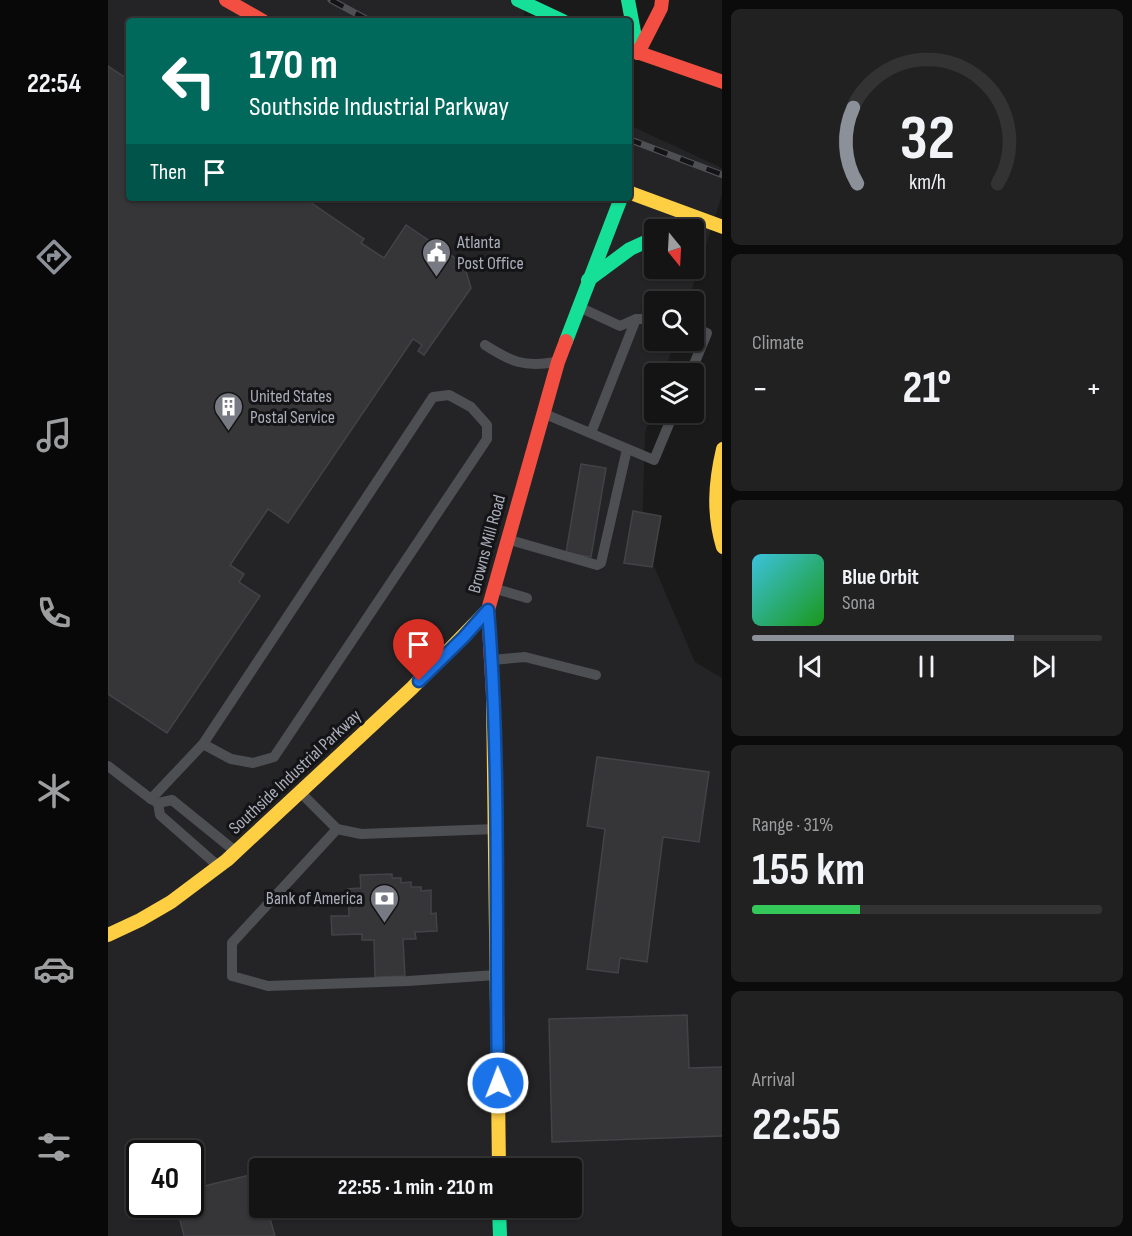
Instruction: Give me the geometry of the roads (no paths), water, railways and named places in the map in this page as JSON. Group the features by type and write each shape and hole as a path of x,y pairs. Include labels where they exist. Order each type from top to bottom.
{"main road":[{"path":"226,0 258,18"},
{"path":"518,0 557,18"},
{"path":"628,0 630,18"},
{"path":"662,0 661,8 633,51 722,82"},
{"path":"632,194 716,225"},
{"name":"Browns Mill Road","path":"499,1158 496,829 492,660 488,610 558,362 620,201"},
{"path":"588,280 630,249 644,243"},
{"path":"722,453 715,482 715,509 722,544"},
{"name":"Southside Industrial Parkway","path":"108,935 142,921 168,906 219,867 445,657 488,610"},
{"path":"499,1218 500,1236"}],"lane":[{"path":"578,306 620,326 636,319 644,319"},
{"path":"591,433 636,319"},
{"path":"485,345 506,358 522,364 543,365 558,362"},
{"path":"154,801 203,744 433,397 449,395 471,407 487,425 487,439 274,757 253,764 231,759 203,744"},
{"path":"543,413 654,460 669,423"},
{"path":"507,539 597,565 601,563 627,449"},
{"path":"493,588 527,598"},
{"path":"492,660 525,657 596,675"},
{"path":"108,766 154,801 160,815 219,867"},
{"path":"300,792 337,829 361,834 496,829"},
{"path":"154,801 172,800 236,852"},
{"path":"337,829 232,943 232,976 268,986 496,975"}],"railway":[{"path":"331,0 364,18"},
{"path":"632,141 722,175"}],"place":[{"name":"Atlanta Post Office","path":"436,278"},
{"name":"United States Postal Service","path":"229,432"},
{"name":"Bank of America","path":"384,924"}]}
